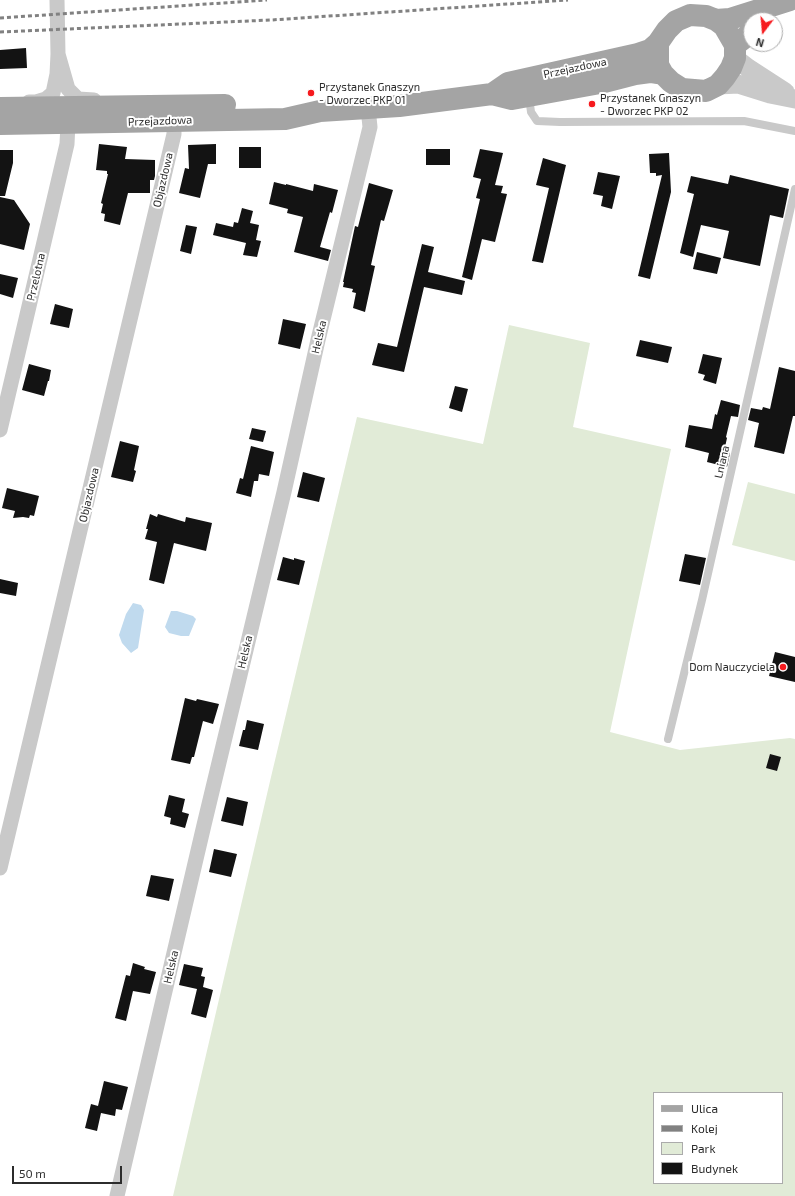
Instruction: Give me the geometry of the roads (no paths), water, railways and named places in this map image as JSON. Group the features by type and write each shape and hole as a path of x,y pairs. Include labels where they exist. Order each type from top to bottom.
{"main road":[{"path":"716,20 730,20 790,0"},
{"path":"783,15 795,9"},
{"path":"690,15 706,16 716,20 724,26 740,45 731,68 718,85 706,91 682,89 671,82 663,74 658,65 658,43 667,30 676,21 690,15"},
{"name":"Przejazdowa","path":"492,94 508,83 638,54 650,50 658,43"},
{"name":"Przejazdowa","path":"0,124 285,118 320,111 399,106 492,94 512,99 600,83 635,74 650,72 663,74"},
{"name":"Przejazdowa","path":"0,108 284,104 320,111"}],"street":[{"path":"0,102 36,102 46,99 53,93 57,74 58,54 57,0"},
{"path":"740,45 748,68 795,98"},
{"path":"58,54 68,89 78,99 133,100 216,98 227,104"},
{"path":"718,85 738,84 770,94 795,98"},
{"name":"Helska","path":"117,1196 200,840 284,492 318,340 370,127 368,108"},
{"name":"Objazdowa","path":"0,868 174,134 174,121"},
{"name":"Przelotna","path":"0,430 68,144 68,123"}],"lane":[{"path":"529,96 531,112 537,121 744,121 795,131"},
{"name":"Lniana","path":"668,739 702,600 795,189"}],"water":[{"path":"133,603 141,605 144,610 138,648 131,653 122,643 119,635 126,614"},
{"path":"171,611 177,611 193,616 196,619 189,636 169,633 165,627"}],"railway":[{"path":"0,18 267,0"},
{"path":"0,32 271,20 568,0"}],"place":[{"name":"Przystanek Gnaszyn - Dworzec PKP 01","path":"311,93"},
{"name":"Przystanek Gnaszyn - Dworzec PKP 02","path":"592,104"},
{"name":"Dom Nauczyciela","path":"783,667"}]}
